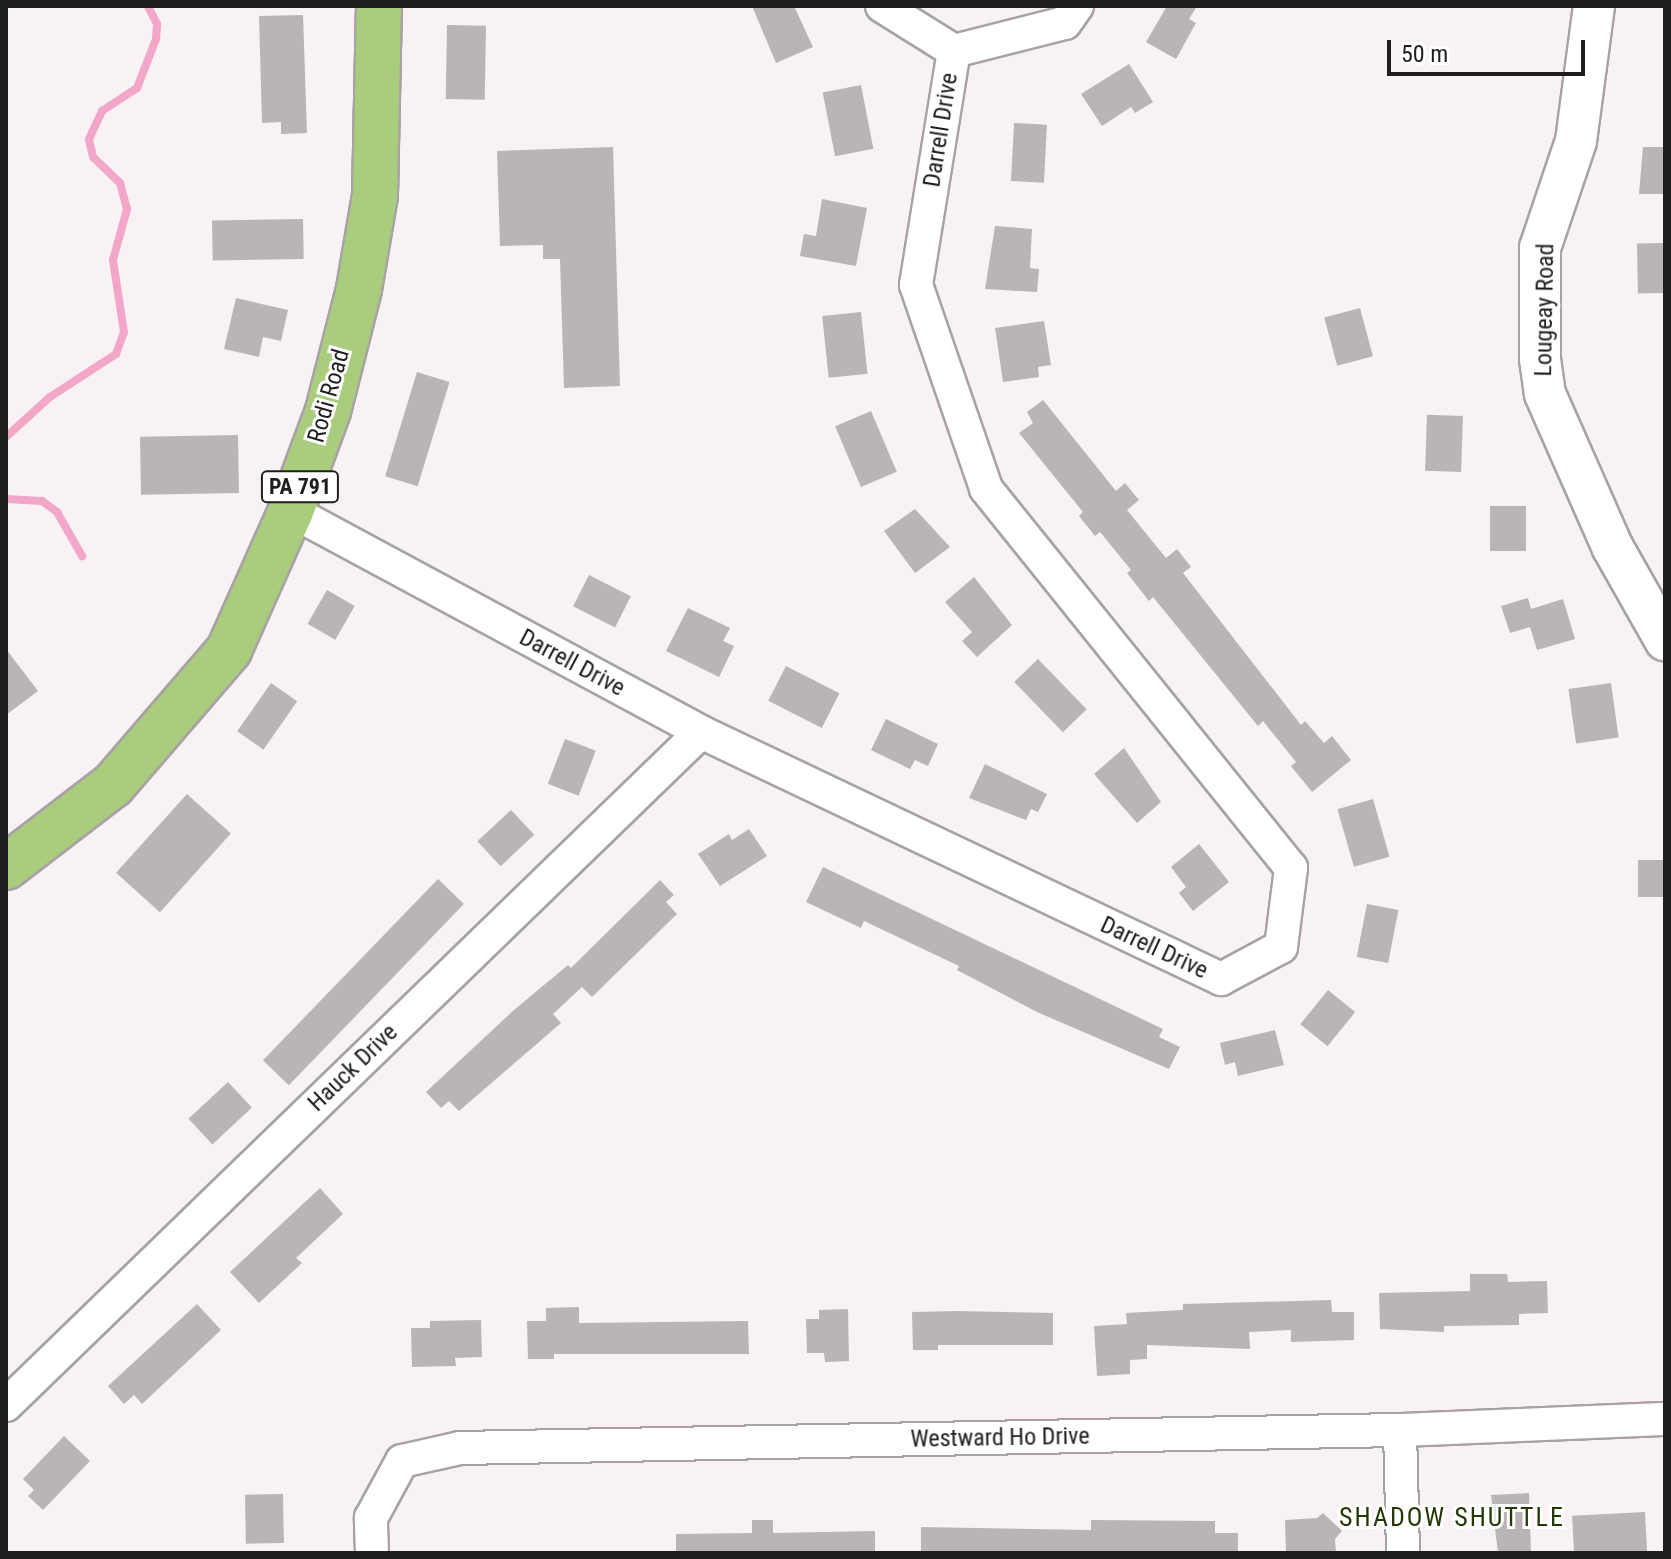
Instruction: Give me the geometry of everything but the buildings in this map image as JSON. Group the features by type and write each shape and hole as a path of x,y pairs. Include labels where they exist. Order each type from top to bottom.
{"main road":[{"name":"Rodi Road","path":"6,867 113,785 229,650 291,511 328,411 363,262 375,195 379,6"}],"street":[{"path":"882,6 954,51 1065,23 1077,6"},
{"name":"Lougeay Road","path":"1594,6 1576,141 1540,248 1540,359 1545,394 1613,548 1665,640"},
{"name":"Darrell Drive","path":"291,511 701,732 1221,979 1281,947 1291,868 986,488 916,285 954,51"},
{"name":"Hauck Drive","path":"6,1405 701,732"},
{"name":"Westward Ho Drive","path":"372,1553 371,1518 402,1461 460,1448 1400,1430 1665,1419"},
{"path":"1400,1430 1403,1553"}],"waterway":[{"path":"6,437 50,397 116,354 124,332 113,260 127,209 120,183 93,157 89,139 102,111 137,88 156,39 157,24 148,6"},
{"path":"6,499 42,501 57,512 82,556"}],"district":[{"name":"SHADOW SHUTTLE","path":"1452,1518"}]}
